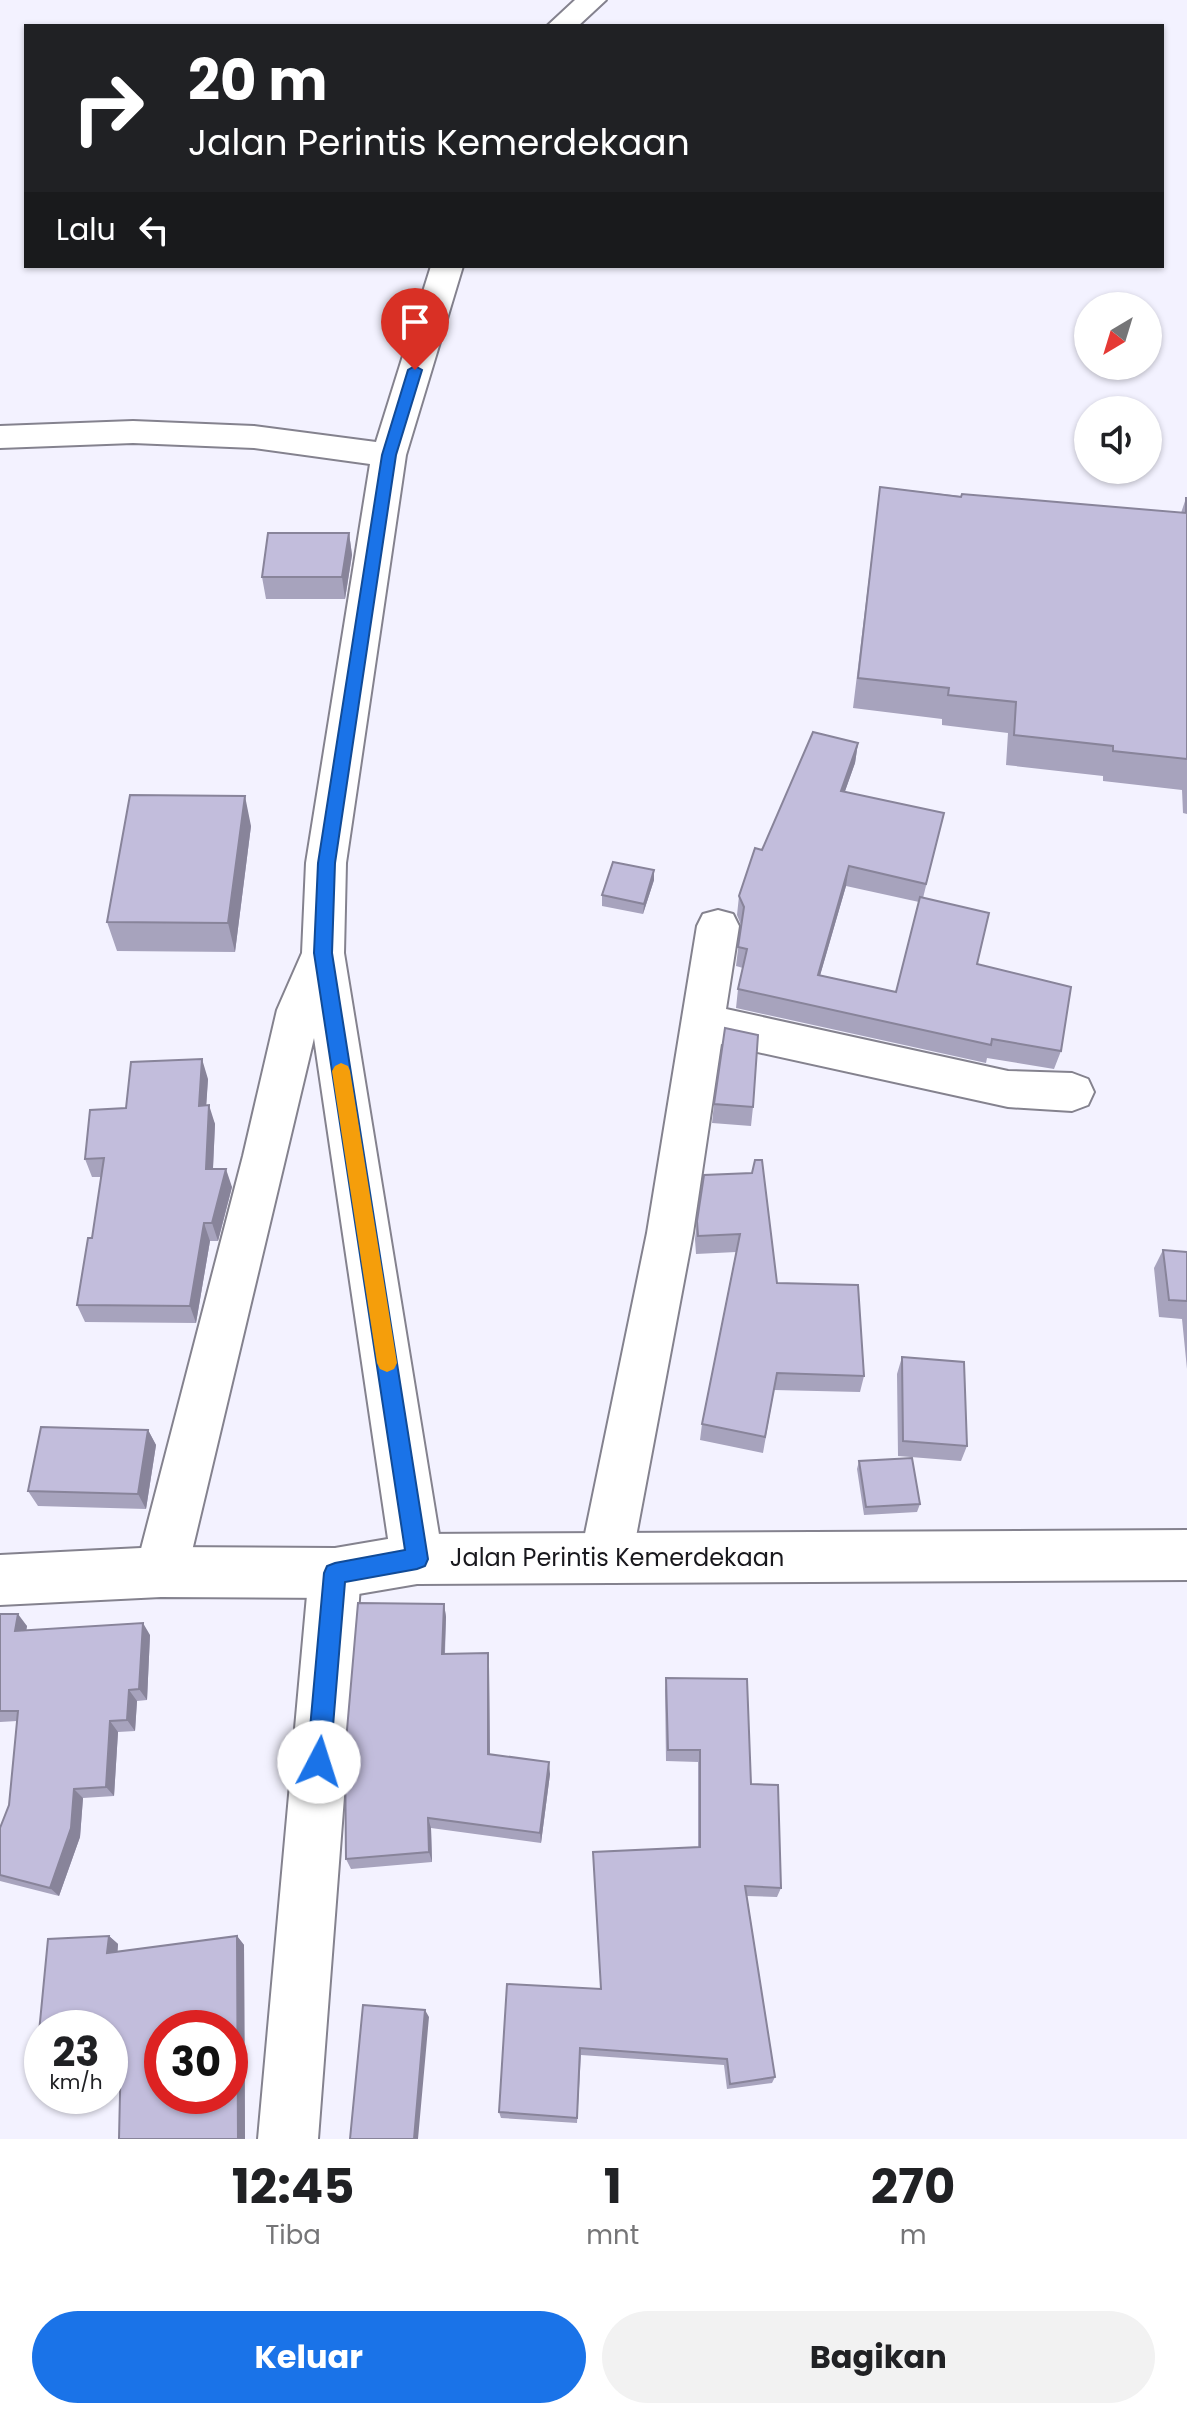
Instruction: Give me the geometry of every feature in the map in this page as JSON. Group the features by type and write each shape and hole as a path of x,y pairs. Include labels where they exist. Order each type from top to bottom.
{"street":[{"path":"563,24 592,0"},
{"path":"417,1559 323,953 326,863 389,455 446,268"},
{"path":"0,437 133,432 254,437 389,455"},
{"path":"606,1558 670,1233 718,926"},
{"path":"161,1572 266,1156 299,1010 323,953"},
{"path":"703,1022 1008,1089 1072,1092"},
{"name":"Jalan Perintis Kemerdekaan","path":"0,1580 161,1572 335,1573 417,1559 1187,1555"},
{"path":"288,2139 335,1573"}],"building":[{"path":"880,487 961,497 962,494 1186,513 1187,498 1187,759 1113,751 1113,746 1014,735 1016,702 948,695 949,688 858,678"},
{"path":"268,533 349,533 342,577 262,577"},
{"path":"813,732 858,743 841,791 944,813 926,884 849,866 818,975 896,992 920,897 989,913 977,964 1071,987 1061,1051 992,1039 991,1045 738,989 747,949 738,947 744,907 739,896 755,848 762,850"},
{"path":"130,795 245,796 228,923 107,922"},
{"path":"613,862 654,870 644,904 602,895"},
{"path":"725,1028 758,1035 753,1107 714,1104"},
{"path":"202,1059 199,1106 209,1105 206,1169 226,1169 212,1223 204,1223 190,1306 77,1305 88,1238 92,1238 104,1158 85,1159 90,1110 126,1108 131,1062"},
{"path":"755,1160 762,1160 777,1283 858,1285 864,1376 777,1373 765,1437 702,1424 740,1234 698,1236 697,1221 704,1175 752,1173"},
{"path":"1163,1250 1187,1252 1187,1301 1169,1300"},
{"path":"902,1357 964,1362 967,1446 903,1441"},
{"path":"41,1427 148,1430 138,1494 28,1491"},
{"path":"912,1458 920,1504 866,1507 859,1461"},
{"path":"358,1603 444,1604 442,1654 488,1653 488,1754 549,1762 540,1833 428,1818 429,1852 346,1859 345,1753"},
{"path":"0,1614 18,1614 15,1631 143,1623 139,1689 129,1690 127,1720 110,1721 106,1787 74,1789 71,1828 50,1888 0,1875 0,1828 9,1805 18,1711 0,1711"},
{"path":"666,1678 747,1679 751,1784 778,1785 781,1888 745,1886 775,2077 730,2084 727,2059 580,2048 577,2118 499,2112 507,1984 601,1989 593,1852 700,1847 700,1750 668,1750"},
{"path":"109,1936 107,1953 237,1936 237,2010 144,2010 144,2114 238,2114 238,2139 119,2139 120,2114 128,2114 128,2010 41,2010 48,1939"},
{"path":"363,2005 425,2010 414,2139 350,2139"}],"slow traffic":[{"path":"341,1071 387,1363"}],"route":[{"path":"319,1762 335,1573 417,1559 323,953 326,863 389,455 415,370"}]}
